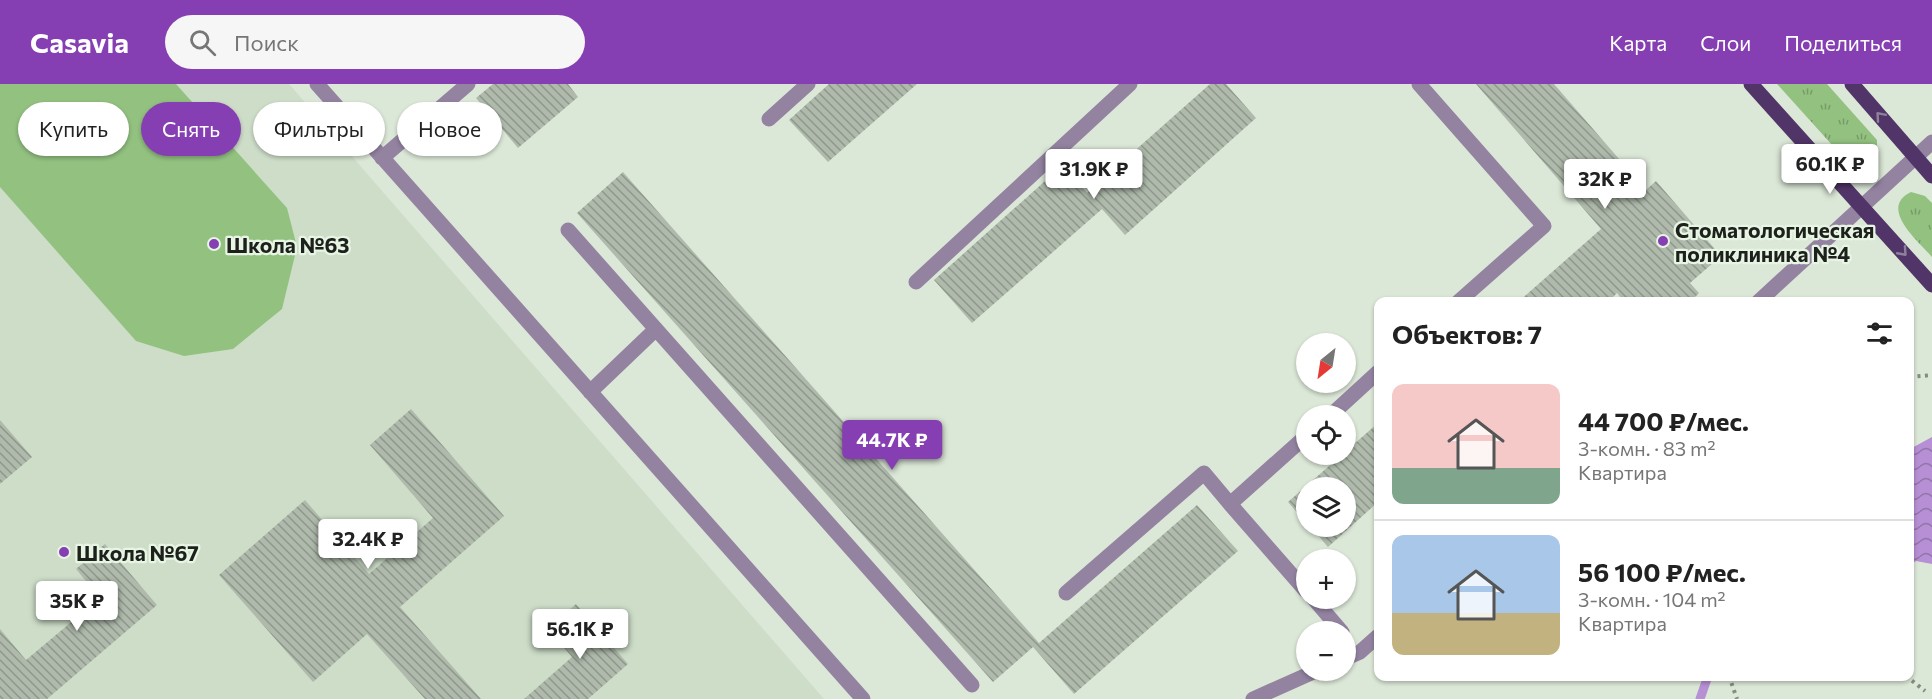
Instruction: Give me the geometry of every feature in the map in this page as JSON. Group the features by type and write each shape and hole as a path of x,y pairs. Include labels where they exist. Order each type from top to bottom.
{"main road":[{"path":"1751,84 1932,285"},
{"path":"1852,84 1932,176"}],"street":[{"path":"317,84 863,699"},
{"path":"382,158 468,84"},
{"path":"769,119 808,84"},
{"path":"916,282 1130,84"},
{"path":"1419,84 1544,225 1464,297"},
{"path":"1763,297 1932,142"},
{"path":"568,230 972,685"},
{"path":"590,392 656,328"},
{"path":"1342,405 1374,376"},
{"path":"1230,504 1296,445"},
{"path":"1066,593 1204,472 1296,580"},
{"path":"1322,609 1333,621"},
{"path":"1356,653 1374,639"},
{"path":"1253,699 1296,680"}],"path":[{"path":"1914,377 1932,375"},
{"path":"1731,681 1737,699"},
{"path":"1912,681 1925,691"}],"shaded area":[{"name":"Школа №63","path":"0,84 289,84 305,102 253,102 253,156 352,156 824,699 0,699"}],"green space":[{"path":"0,84 176,84 192,102 141,102 141,156 240,156 287,208 297,247 282,309 233,349 184,356 136,341 0,187"},
{"path":"1777,84 1827,84 1877,140 1877,152 1870,162 1851,166"},
{"path":"1911,192 1925,196 1932,203 1932,257 1911,234 1899,215 1898,207 1902,199"}],"water":[{"path":"1932,437 1932,564 1914,562 1914,447"}],"building":[{"path":"493,84 568,84 578,97 518,148 502,129 502,102 479,102 476,98"},
{"path":"829,84 917,84 828,162 789,120"},
{"path":"1210,84 1226,84 1256,118 1125,235 1102,209 972,323 934,280 1063,165 1087,193"},
{"path":"1476,84 1554,84 1646,190 1656,181 1721,256 1690,283 1699,293 1695,297 1620,297 1617,293 1613,297 1524,297 1601,229"},
{"path":"623,172 1039,643 1197,505 1238,551 1074,694 1033,647 993,682 577,213"},
{"path":"411,409 504,516 400,607 481,699 425,699 367,634 313,682 219,575 305,500 369,574 433,518 370,445"},
{"path":"0,420 32,457 0,484"},
{"path":"1374,427 1374,506 1356,522 1356,477 1316,477 1330,465 1356,465 1356,442"},
{"path":"1296,495 1296,511 1288,502"},
{"path":"1319,537 1339,537 1328,547"},
{"path":"105,544 157,605 47,699 0,699 0,629 26,660 100,598 76,569"},
{"path":"576,604 628,664 588,699 524,699 572,657 548,629"}],"waterway":[{"path":"1700,699 1706,681"}],"place":[{"name":"Стоматологическая поликлиника №4","path":"1663,241"},
{"name":"Школа №63","path":"214,244"},
{"name":"Школа №67","path":"64,552"}]}
